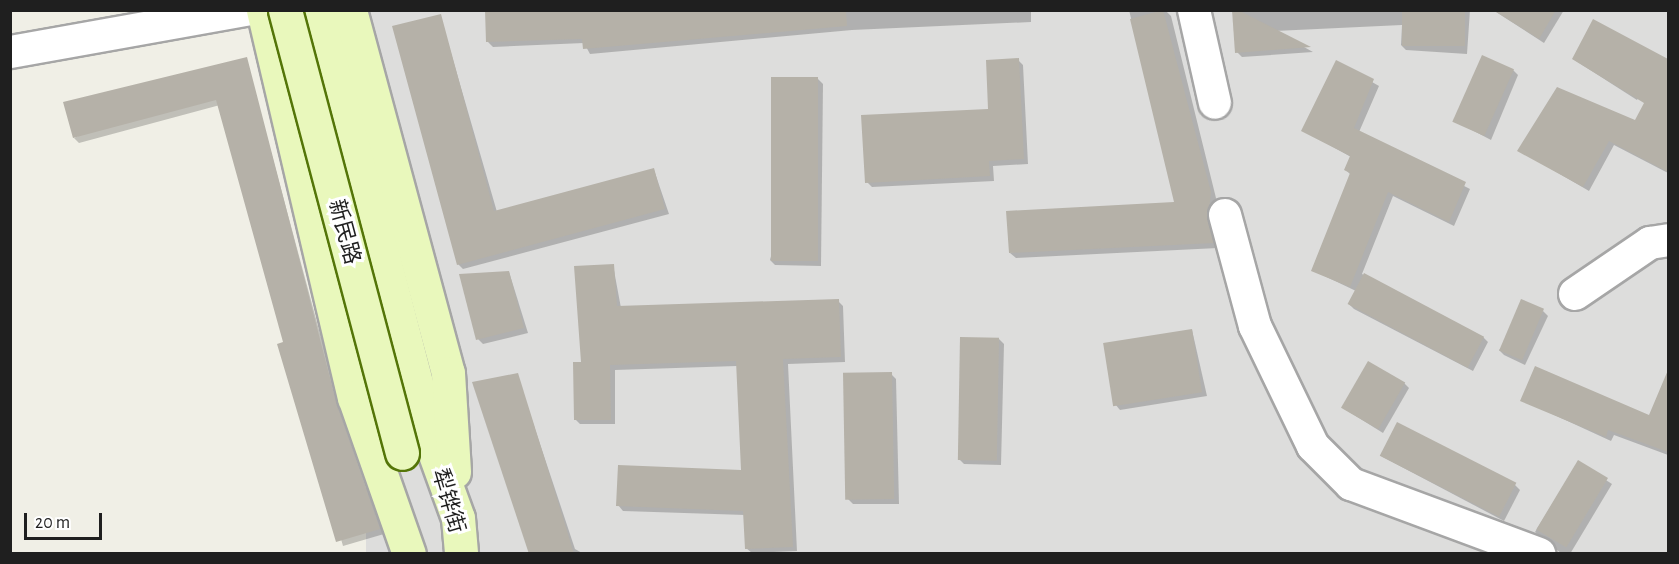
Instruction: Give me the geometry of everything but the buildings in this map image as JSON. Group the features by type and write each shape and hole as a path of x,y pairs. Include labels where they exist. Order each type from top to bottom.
{"main road":[{"path":"262,10 354,398 410,554"},
{"name":"新民路","path":"285,10 418,451"},
{"name":"新民路","path":"319,10 418,451"},
{"path":"350,10 448,374 458,518 475,554"},
{"name":"犁铧街","path":"410,554 418,451"},
{"name":"犁铧街","path":"418,451 458,518 461,554"}],"street":[{"path":"10,52 246,10"},
{"path":"1194,10 1215,103"},
{"path":"1225,215 1255,326 1313,446 1351,484 1539,554"},
{"path":"1575,294 1650,243 1668,240"}],"shaded area":[{"path":"366,11 1668,11 1668,554 366,554"}]}
